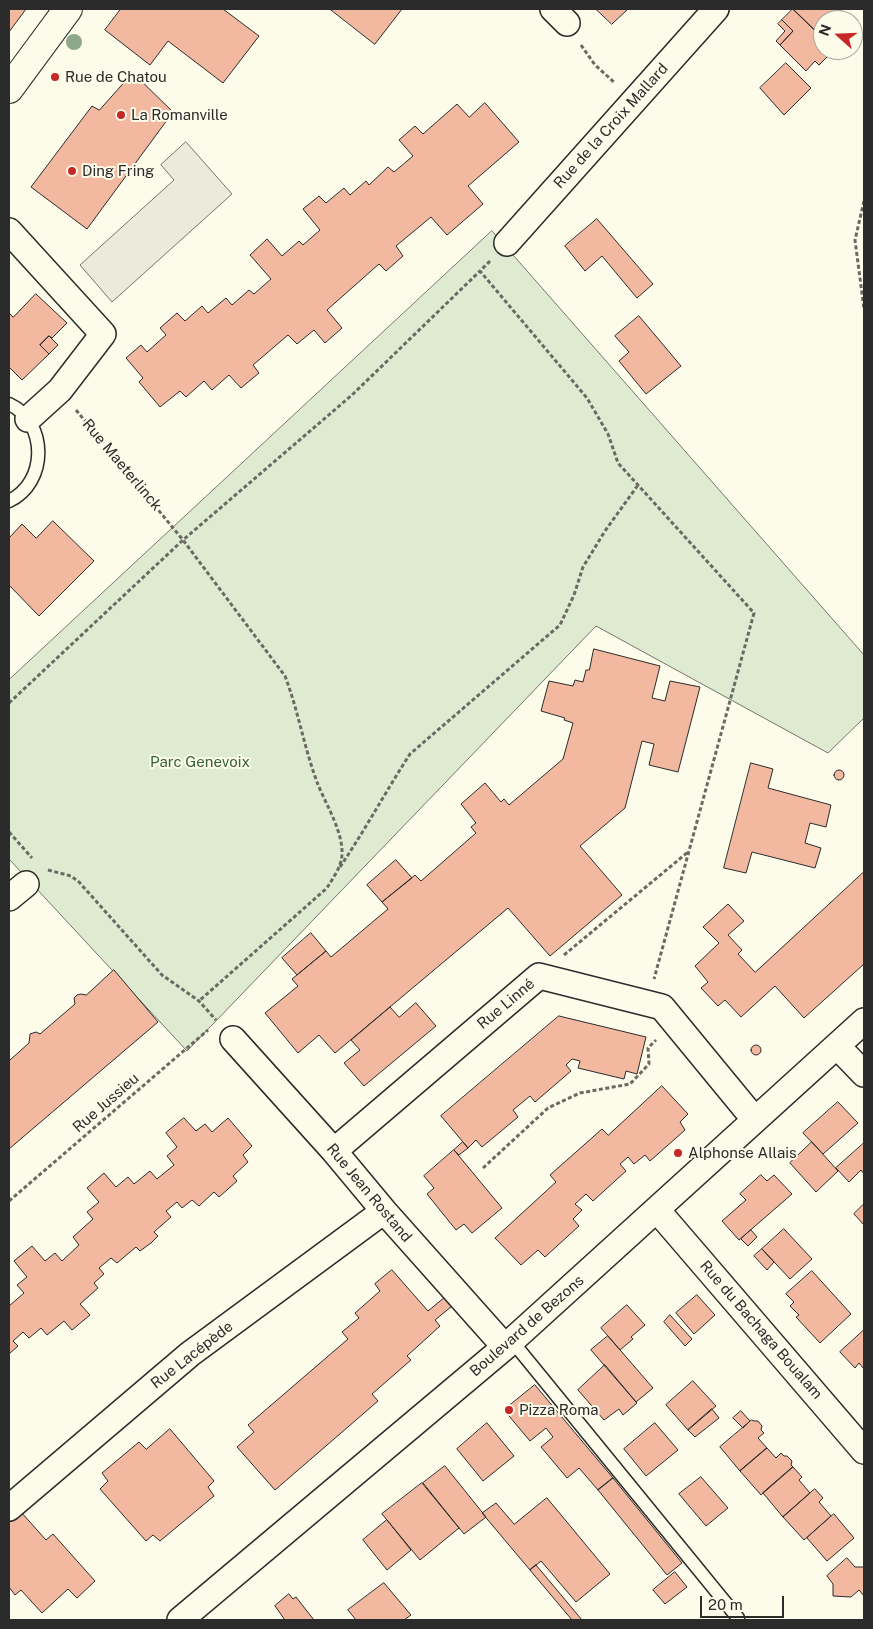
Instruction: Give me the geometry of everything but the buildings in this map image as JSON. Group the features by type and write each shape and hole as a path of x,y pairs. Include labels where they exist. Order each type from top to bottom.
{"main road":[{"path":"9,88 68,9"}],"street":[{"name":"Rue de la Croix Mallard","path":"506,243 716,9"},
{"path":"9,231 103,334 60,390 18,412"},
{"name":"Rue Linné","path":"334,1151 539,976 661,1011"},
{"path":"661,1011 755,1120"},
{"name":"Boulevard de Bezons","path":"180,1620 508,1344 864,1021"},
{"name":"Rue Jean Rostand","path":"225,1030 334,1151 384,1212 508,1344"},
{"path":"837,1046 864,1074"},
{"name":"Rue du Bachaga Boualam","path":"657,1210 864,1450"},
{"name":"Rue Lacépède","path":"9,1508 190,1354 384,1212"}],"lane":[{"path":"9,501 28,486 37,470 39,452 36,434 18,412"},
{"path":"508,1344 738,1618"}],"path":[{"path":"560,16 595,65 634,101"},
{"path":"864,201 855,240 864,309"},
{"path":"9,703 183,540 352,396 480,271 506,243"},
{"path":"480,271 587,398 608,434 618,463 754,614 688,852 661,1011 648,1048 649,1064 630,1084 580,1093 548,1108 483,1168"},
{"name":"Rue Maeterlinck","path":"60,390 183,540 285,676 317,783 340,837 342,854 338,870"},
{"path":"199,1001 327,888 367,827 410,754 560,625 574,595 583,568 605,531 638,485"},
{"path":"9,832 35,861"},
{"path":"539,976 688,852"},
{"path":"25,883 62,873 79,882 162,975 199,1001 225,1030"},
{"name":"Rue Jussieu","path":"9,1201 225,1030"}],"green space":[{"name":"Parc Genevoix","path":"492,231 864,655 864,718 828,753 596,626 187,1051 9,859 9,680"}],"shaded area":[{"path":"186,142 232,194 112,302 80,265 174,180 161,165"}],"place":[{"name":"Rue de Chatou","path":"55,77"},
{"name":"La Romanville","path":"121,115"},
{"name":"Ding Fring","path":"72,171"},
{"name":"Alphonse Allais","path":"678,1153"},
{"name":"Pizza Roma","path":"509,1410"}]}
